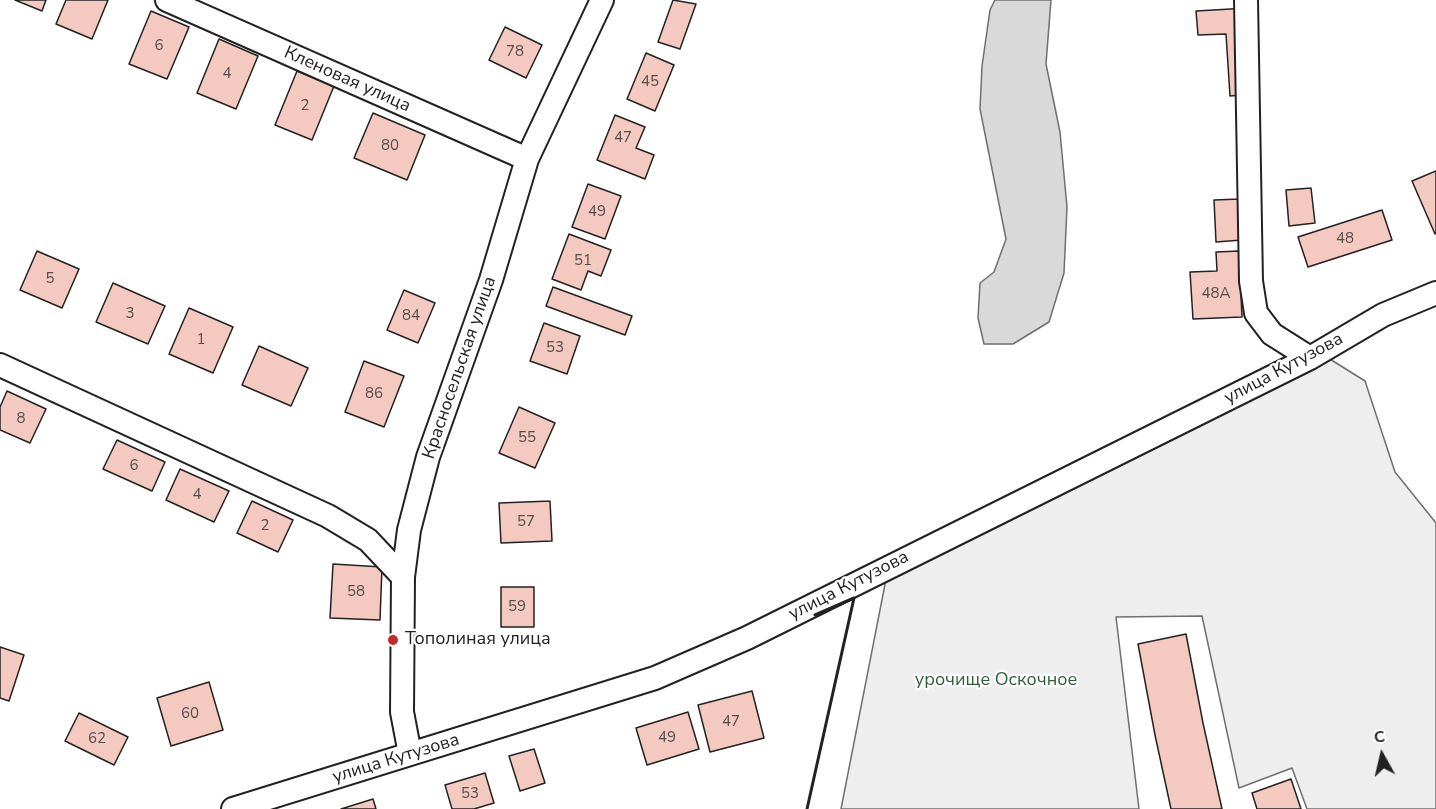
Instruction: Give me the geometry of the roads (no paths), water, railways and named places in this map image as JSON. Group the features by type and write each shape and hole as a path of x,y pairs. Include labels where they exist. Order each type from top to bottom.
{"street":[{"name":"Кленовая улица","path":"167,0 527,159"},
{"name":"Красносельская улица","path":"410,754 402,712 403,577 409,531 428,457 491,280 527,159 602,0"},
{"path":"1246,0 1251,281 1256,314 1272,334 1310,358"},
{"name":"улица Кутузова","path":"233,809 655,678 736,643 1310,358 1383,315 1436,294"},
{"path":"0,365 328,516 368,540 403,577"}],"place":[{"name":"Тополиная улица","path":"393,640"}],"park label":[{"name":"урочище Оскочное","path":"996,681"}]}
